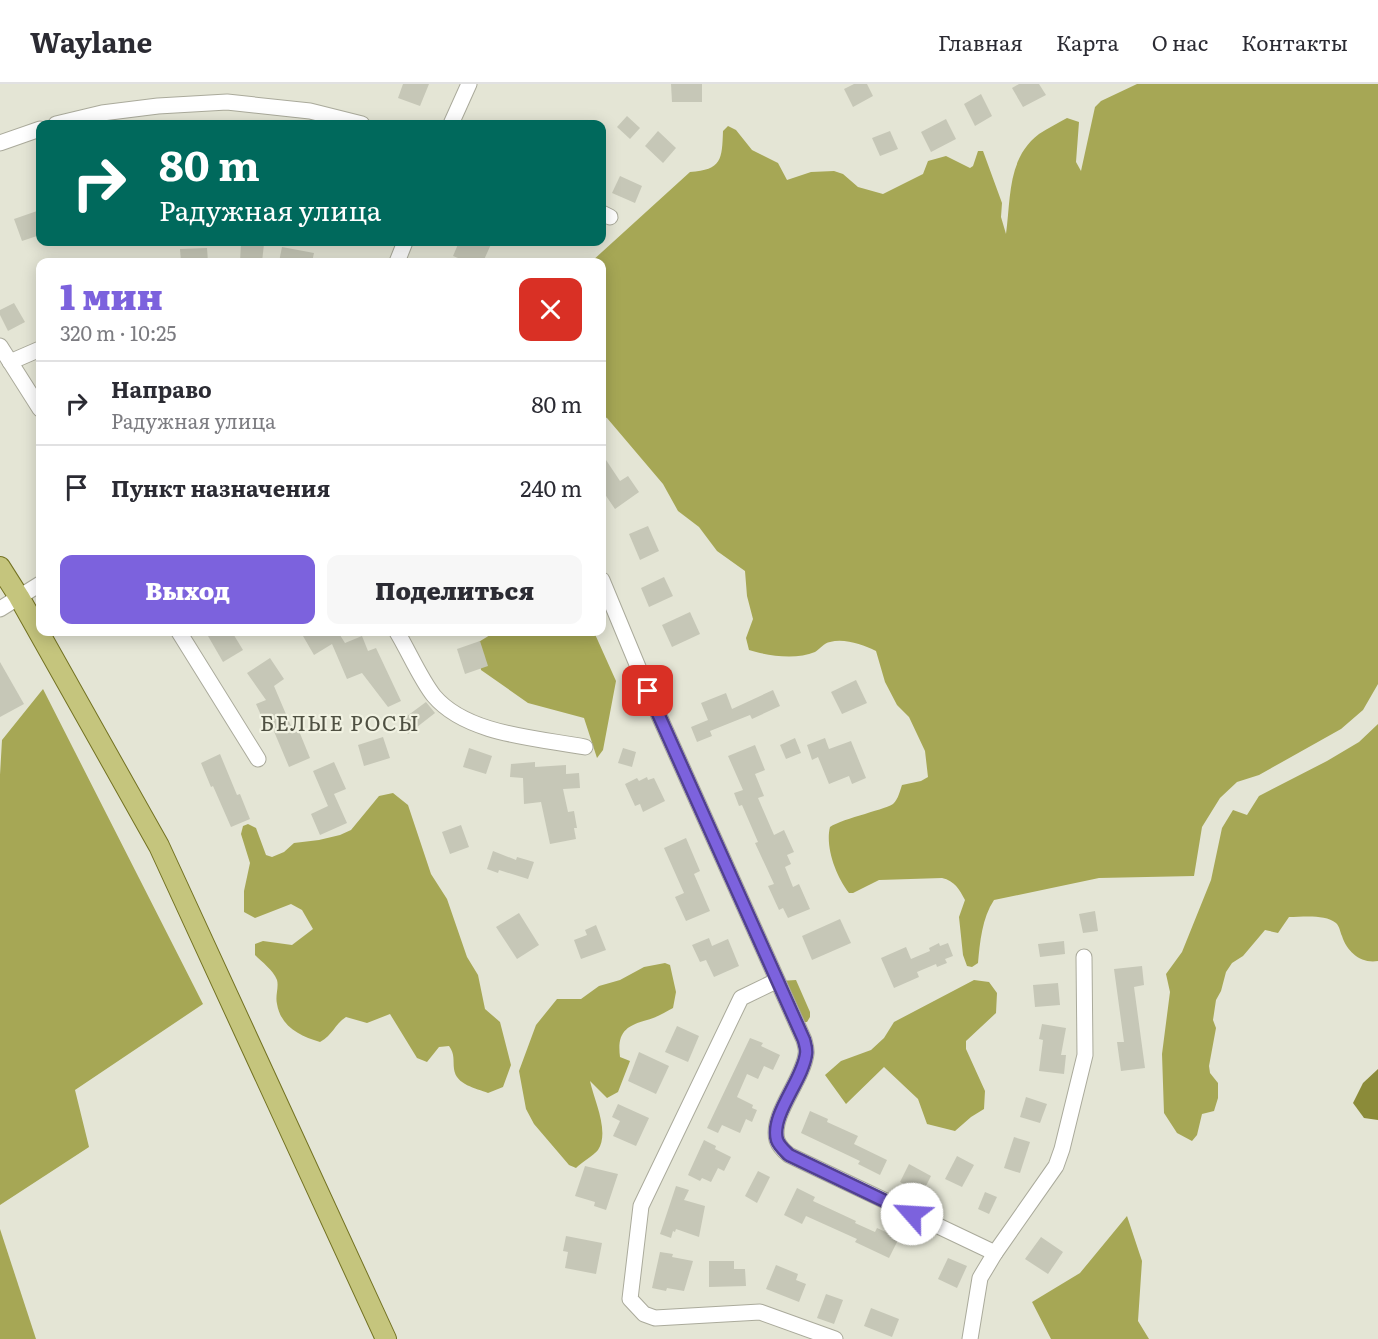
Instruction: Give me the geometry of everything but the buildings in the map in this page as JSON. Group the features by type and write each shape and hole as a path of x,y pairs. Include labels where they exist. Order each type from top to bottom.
{"main road":[{"path":"0,567 36,627"},
{"path":"41,636 159,846 386,1339"}],"street":[{"path":"453,120 469,84"},
{"path":"73,120 102,113 158,106 227,102 310,111 346,120"},
{"path":"0,143 36,130"},
{"path":"0,346 36,403"},
{"path":"10,362 36,351"},
{"path":"0,609 36,586"},
{"path":"606,590 648,691 804,1040 807,1053 779,1119 776,1133 778,1143 789,1155 995,1253"},
{"path":"181,636 258,759"},
{"path":"400,636 433,695 456,715 504,732 585,747"},
{"path":"970,1339 980,1278 1056,1166 1062,1149 1085,1055 1084,957"},
{"path":"776,981 741,998 641,1206 630,1299 644,1314 655,1318 760,1312 835,1339"}],"shaded area":[{"path":"1137,84 1378,84 1378,684 1363,710 1341,729 1259,775 1237,782 1220,798 1202,827 1194,876 1099,878 994,900 984,922 978,963 972,967 967,966 963,955 959,917 965,900 953,883 942,878 879,880 849,893 840,878 830,852 830,827 894,803 902,785 928,777 925,751 909,717 897,705 885,682 876,651 860,644 842,641 828,643 815,652 799,656 773,655 749,650 746,638 753,619 747,596 745,571 717,551 699,527 678,511 663,484 606,418 606,258 595,258 690,172 714,166 721,156 723,131 728,126 736,130 752,150 778,163 787,180 811,172 834,171 843,174 858,187 883,194 923,174 928,161 946,156 970,168 973,166 978,151 983,151 1002,203 1001,217 1006,234 1012,180 1021,155 1039,134 1067,118 1079,122 1076,162 1081,171 1095,107 1101,101"},
{"path":"488,636 596,636 616,681 603,750 597,758 584,718 528,703 481,670 477,643"},
{"path":"43,689 203,1004 75,1090 89,1147 0,1205 0,775 2,740"},
{"path":"1378,724 1378,961 1360,959 1351,952 1336,923 1326,918 1289,917 1278,933 1265,930 1243,956 1232,963 1226,972 1216,1000 1213,1020 1216,1028 1209,1066 1210,1073 1218,1083 1218,1098 1214,1111 1202,1114 1197,1135 1192,1141 1177,1133 1164,1113 1162,1054 1170,992 1166,974 1182,952 1211,880 1222,828 1233,810 1247,815 1259,796 1359,742"},
{"path":"393,793 408,805 431,874 447,899 467,957 478,975 485,1009 500,1022 511,1065 503,1087 488,1093 458,1079 449,1046 439,1047 427,1062 417,1058 390,1014 367,1023 346,1017 320,1042 305,1037 287,1025 283,1019 277,1001 277,980 255,955 255,944 263,941 292,945 313,929 302,910 291,904 255,918 244,912 244,891 250,863 241,834 243,826 248,824 256,828 266,855 272,857 284,852 294,843 319,840 351,830 379,796"},
{"path":"665,963 670,965 676,992 673,1008 633,1025 621,1036 620,1057 630,1061 618,1092 607,1098 590,1081 602,1125 601,1143 596,1152 576,1168 569,1165 534,1124 526,1109 519,1071 536,1025 557,999 581,999 599,986 620,980 644,967"},
{"path":"796,980 810,1012 807,1022 803,1022 780,981"},
{"path":"974,980 989,982 997,993 996,1013 966,1041 966,1049 985,1091 984,1109 955,1131 927,1124 918,1099 884,1067 846,1104 825,1075 841,1061 871,1050 884,1038 894,1022"},
{"path":"1378,1069 1378,1120 1364,1118 1353,1103 1363,1083"},
{"path":"1127,1216 1142,1261 1138,1321 1149,1339 1051,1339 1032,1302 1080,1273"},
{"path":"0,1229 36,1339 0,1339"}],"district":[{"name":"БЕЛЫЕ РОСЫ","path":"340,724"}],"route":[{"path":"648,691 804,1040 807,1053 779,1119 776,1133 778,1143 789,1155 912,1214"}]}
